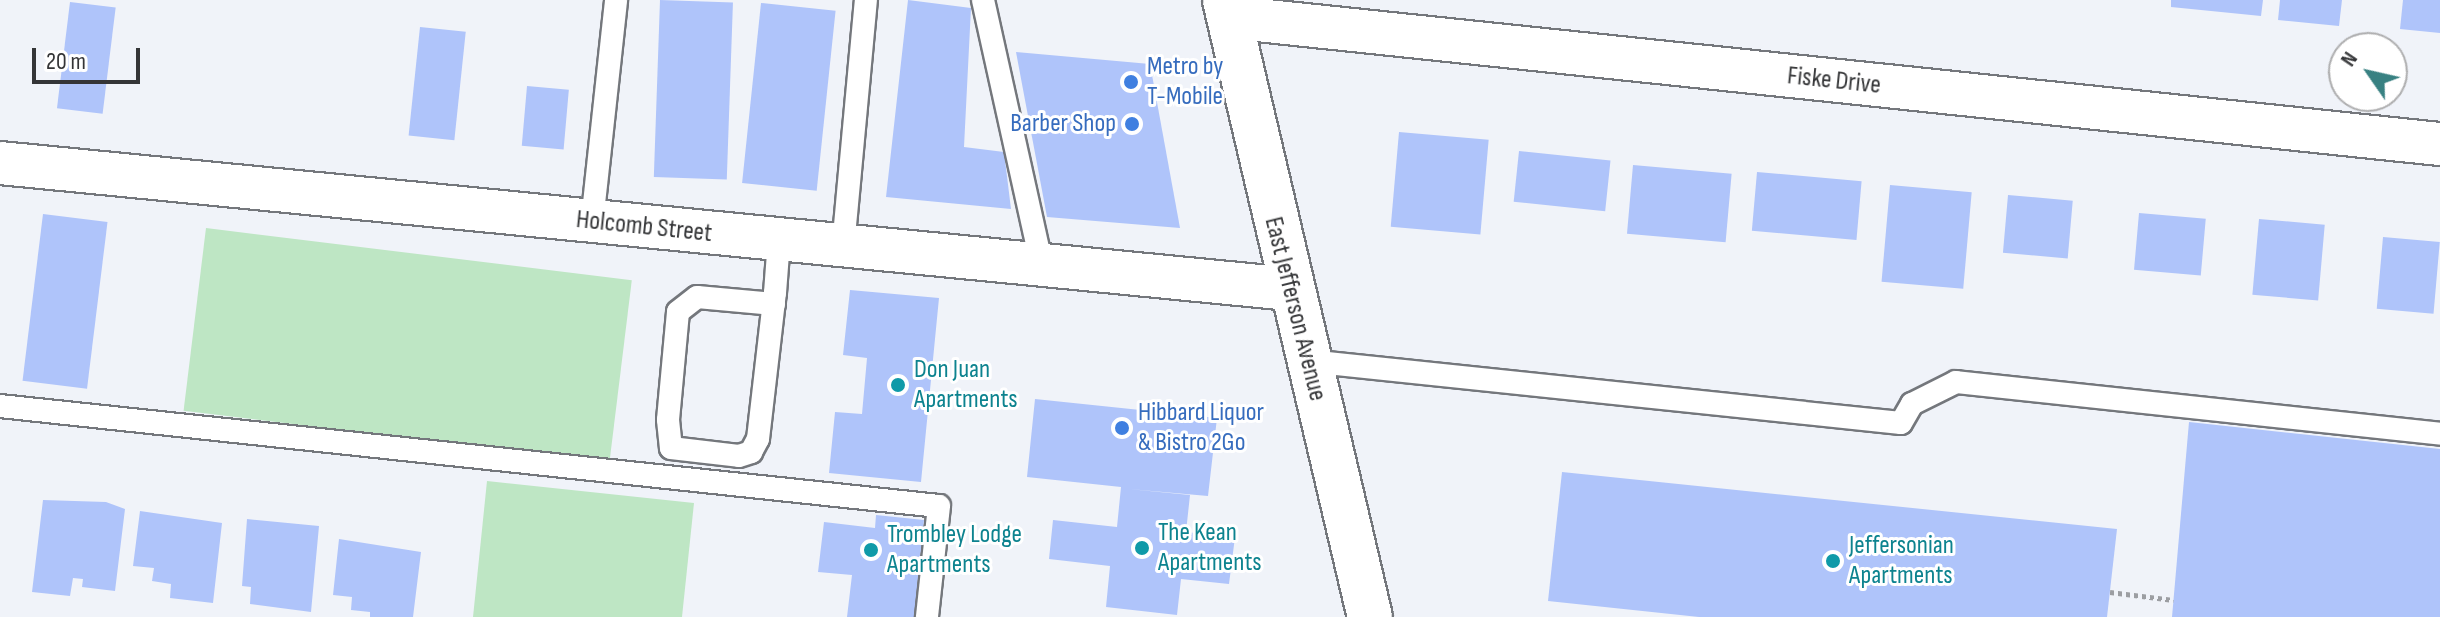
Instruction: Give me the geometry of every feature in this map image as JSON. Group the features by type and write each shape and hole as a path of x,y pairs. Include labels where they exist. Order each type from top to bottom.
{"main road":[{"name":"East Jefferson Avenue","path":"1227,9 1289,289 1370,617"}],"street":[{"name":"Fiske Drive","path":"1227,9 2440,144"},
{"name":"Holcomb Street","path":"0,163 1289,289"}],"lane":[{"path":"592,222 616,0"},
{"path":"843,247 866,0"},
{"path":"983,0 1042,267"},
{"path":"774,304 697,297 678,312 668,420 671,448 725,456 751,452 758,439 774,304 779,240"},
{"path":"1308,361 1901,423 1912,404 1956,382 2440,434"},
{"path":"0,406 939,506 927,617"}],"path":[{"path":"2110,592 2174,600"}],"green space":[{"path":"206,228 632,280 609,463 184,411"},
{"path":"487,481 694,503 682,617 473,617"}],"building":[{"path":"660,0 733,3 727,179 654,177"},
{"path":"908,0 971,8 964,147 1004,152 1011,209 886,197"},
{"path":"2171,0 2263,0 2261,16 2171,7"},
{"path":"2280,0 2342,0 2339,26 2278,20"},
{"path":"2403,0 2440,0 2440,33 2400,29"},
{"path":"70,2 116,8 103,114 57,108"},
{"path":"761,3 836,11 817,191 742,183"},
{"path":"420,27 466,32 454,140 409,135"},
{"path":"1016,52 1150,64 1180,228 1047,217"},
{"path":"527,86 569,90 564,149 522,146"},
{"path":"1399,132 1489,140 1480,234 1391,227"},
{"path":"1519,151 1610,161 1605,211 1514,202"},
{"path":"1633,165 1732,174 1726,242 1627,234"},
{"path":"1757,172 1862,181 1856,240 1752,231"},
{"path":"1890,185 1972,192 1963,289 1882,282"},
{"path":"2008,195 2073,201 2068,258 2003,253"},
{"path":"2139,213 2206,219 2201,276 2134,270"},
{"path":"43,214 108,222 87,389 23,381"},
{"path":"2259,219 2325,225 2318,300 2252,295"},
{"path":"2383,237 2440,242 2434,314 2377,309"},
{"name":"Don Juan Apartments","path":"850,290 939,298 921,482 829,473 835,412 862,414 867,358 843,355"},
{"path":"1035,399 1217,418 1208,496 1129,489 1190,495 1186,532 1235,537 1229,584 1181,579 1177,615 1106,607 1110,566 1049,559 1053,520 1117,527 1121,487 1027,477"},
{"path":"2189,422 2440,449 2440,617 2172,617"},
{"name":"Jeffersonian Apartments","path":"1562,472 2117,529 2107,617 1699,617 1548,601"},
{"path":"43,500 106,502 125,509 115,591 82,587 83,579 73,578 70,596 32,592"},
{"path":"140,511 222,523 213,603 170,598 171,584 152,581 154,568 133,566"},
{"name":"Trombley Lodge Apartments","path":"876,515 924,520 914,617 847,617 852,575 818,572 824,522 875,528"},
{"path":"247,519 319,526 311,612 250,604 251,587 242,586"},
{"path":"339,539 421,552 413,617 370,617 370,612 351,610 352,597 333,595"}],"place":[{"name":"Metro by T-Mobile","path":"1131,82"},
{"name":"Barber Shop","path":"1132,124"},
{"name":"Don Juan Apartments","path":"898,385"},
{"name":"Hibbard Liquor & Bistro 2Go","path":"1122,428"},
{"name":"The Kean Apartments","path":"1142,548"},
{"name":"Trombley Lodge Apartments","path":"871,550"},
{"name":"Jeffersonian Apartments","path":"1833,561"}]}
